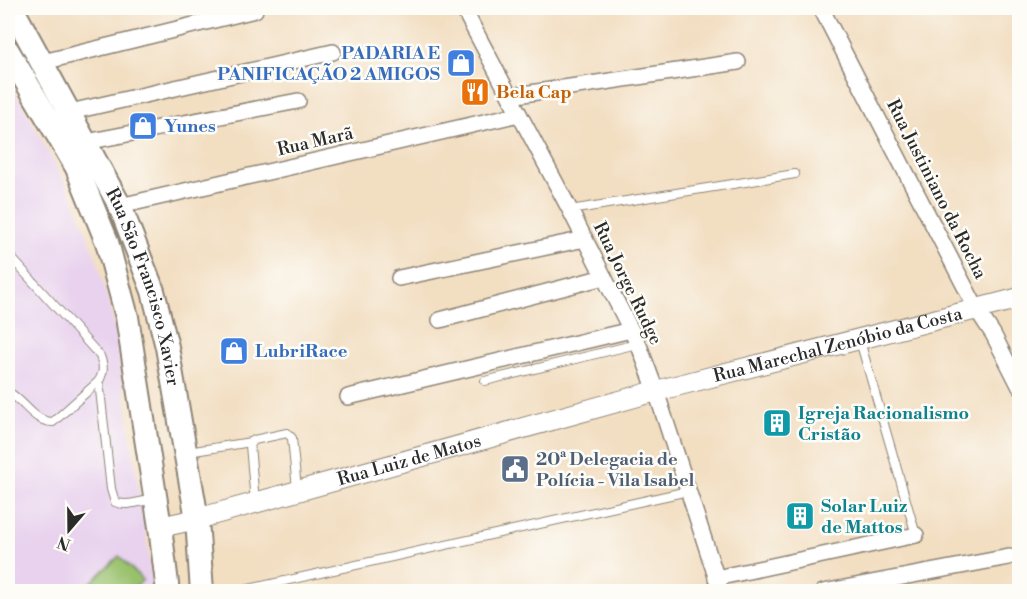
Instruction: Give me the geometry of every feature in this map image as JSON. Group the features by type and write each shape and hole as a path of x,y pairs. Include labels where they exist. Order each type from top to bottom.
{"main road":[{"name":"Rua São Francisco Xavier","path":"12,8 120,206 153,291 167,347 196,519 202,591"},
{"name":"Rua São Francisco Xavier","path":"11,66 77,168 107,242 127,317 168,591"}],"street":[{"name":"Rua Jorge Rudge","path":"463,8 634,337 656,391 718,585"},
{"name":"Rua Justiniano da Rocha","path":"821,8 977,310 993,334 1020,387"},
{"path":"43,62 255,10"},
{"path":"69,112 333,52"},
{"path":"510,96 738,62"},
{"path":"86,142 298,101"},
{"name":"Rua Marã","path":"120,206 519,114"},
{"path":"399,278 585,239"},
{"path":"440,320 604,277"},
{"name":"Rua Marechal Zenóbio da Costa","path":"656,391 1020,298"},
{"path":"348,397 634,337"},
{"name":"Rua Luiz de Matos","path":"160,527 196,519 656,391"},
{"path":"718,585 916,535"},
{"path":"823,591 1010,557"}],"lane":[{"path":"570,210 795,174"},
{"path":"8,254 100,356 104,367 99,381 53,422 40,420 8,392"},
{"path":"485,381 634,337"},
{"path":"860,339 916,535"},
{"path":"99,381 111,489 115,502 121,505 155,499"},
{"path":"184,452 251,442 287,433 292,438 297,490"},
{"path":"251,442 255,502"},
{"path":"235,591 688,491"}],"shaded area":[{"path":"8,78 72,196 96,257 113,319 154,591 8,591"}],"green space":[{"path":"119,556 143,580 131,591 82,591"}],"place":[{"name":"PADARIA E PANIFICAÇÃO 2 AMIGOS","path":"461,63"},
{"name":"Bela Cap","path":"475,92"},
{"name":"Yunes","path":"143,126"},
{"name":"LubriRace","path":"234,351"},
{"name":"Igreja Racionalismo Cristão","path":"777,423"},
{"name":"20ª Delegacia de Polícia - Vila Isabel","path":"515,469"},
{"name":"Solar Luiz de Mattos","path":"800,516"}]}
